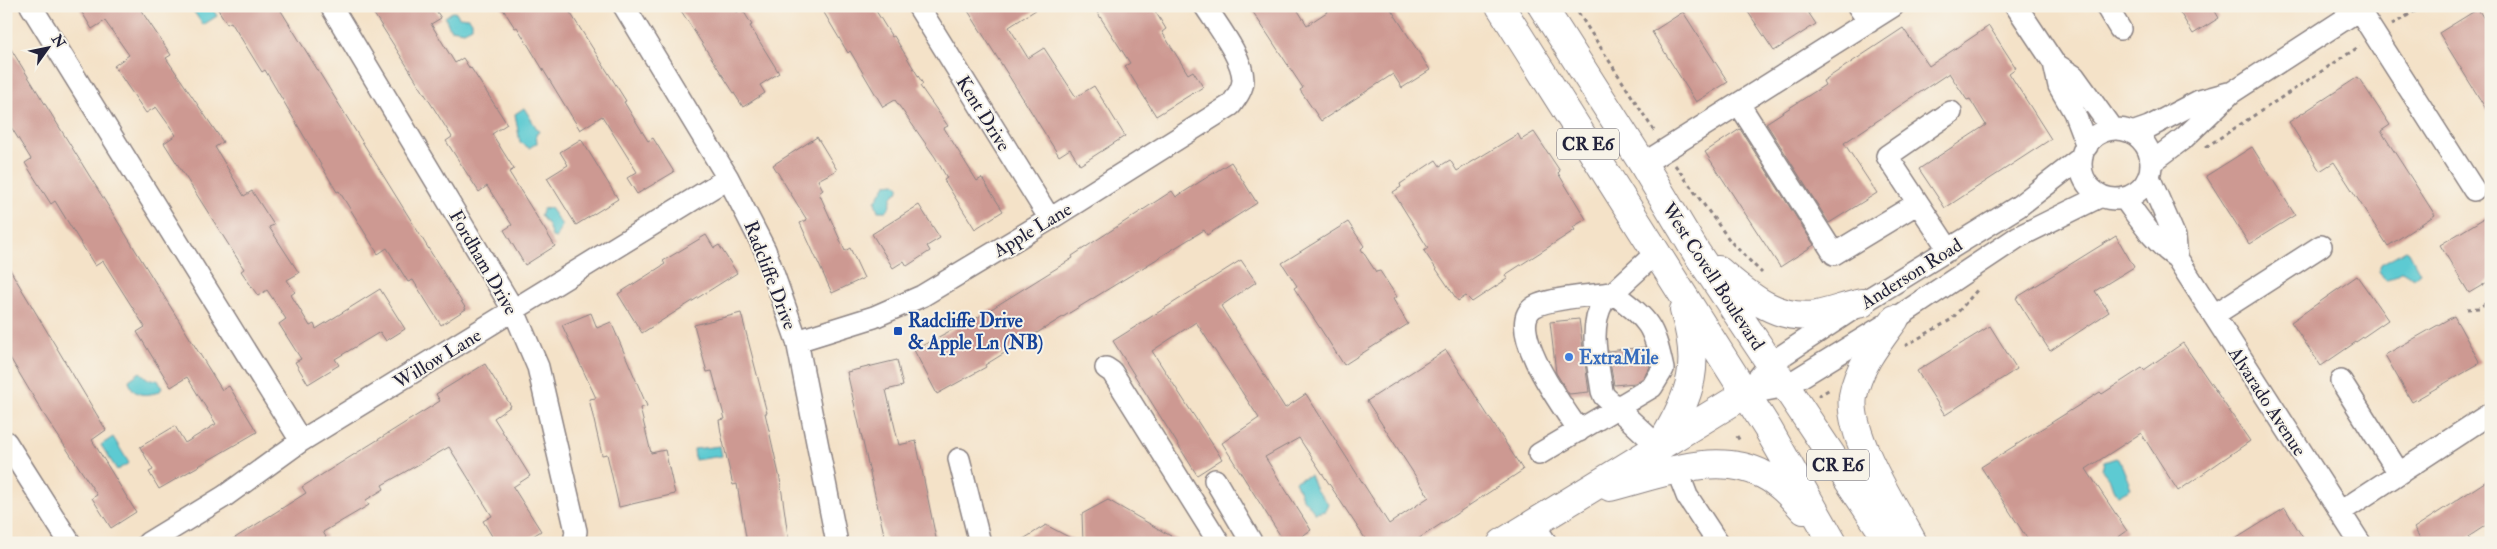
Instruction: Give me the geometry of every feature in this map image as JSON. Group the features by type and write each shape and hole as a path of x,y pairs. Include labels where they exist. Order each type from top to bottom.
{"main road":[{"name":"West Covell Boulevard","path":"1500,6 1768,429 1830,538"},
{"name":"West Covell Boulevard","path":"1542,6 1643,164 1696,252 1890,543"},
{"path":"1696,252 1756,300 1783,314 1804,316 1820,314 1862,303"},
{"path":"1659,446 1682,410 1694,367 1688,322 1675,282"},
{"path":"1896,319 1866,363 1855,390 1852,412 1856,429 1867,454 1913,543"},
{"name":"Anderson Road","path":"1525,537 1586,492 1745,394"},
{"path":"1586,492 1677,470 1727,463 1764,475 1780,486 1830,538"}],"street":[{"path":"31,6 301,441"},
{"name":"Fordham Drive","path":"331,6 514,311 538,368 576,531 574,543"},
{"name":"Radcliffe Drive","path":"624,6 728,178 766,250 797,341 837,543"},
{"name":"Kent Drive","path":"918,6 1050,219"},
{"name":"Apple Lane","path":"797,341 874,317 922,296 1050,219 1231,105 1238,95 1243,81 1240,63 1204,6"},
{"path":"1643,164 1739,104 1863,14 1893,6"},
{"path":"2016,6 2054,63 2059,86 2081,127 2084,151 2081,168 2084,179 2090,189 2099,197 2112,200 2134,194 2151,170 2231,93 2362,8 2376,36 2474,190"},
{"path":"2106,6 2120,29"},
{"path":"2054,63 2074,76 2122,131 2145,143 2151,170"},
{"path":"2084,151 2094,137 2149,127 2199,101 2231,93"},
{"path":"1739,104 1834,254 1918,203"},
{"path":"1949,250 1887,156 1950,112"},
{"name":"Anderson Road","path":"1745,394 1770,363 1862,303 2019,206 2084,151"},
{"name":"Alvarado Avenue","path":"2151,170 2175,237 2177,258"},
{"name":"Willow Lane","path":"148,543 225,496 301,441 728,178"},
{"name":"Anderson Road","path":"1745,394 1786,386 1896,319 2018,237 2099,197"},
{"name":"Alvarado Avenue","path":"2124,198 2142,225 2161,247 2177,258 2360,543"},
{"path":"2214,314 2321,246"},
{"path":"1657,252 1613,293 1598,312 1595,326 1602,391 1615,408 1659,446"},
{"path":"1539,454 1579,431 1615,408 1652,387 1663,369 1656,338 1645,318 1613,293 1542,303 1528,312 1524,322 1535,363 1579,431"},
{"path":"1106,368 1112,372 1219,543"},
{"path":"2341,382 2400,473"},
{"path":"2340,512 2491,413"},
{"path":"6,442 70,543"},
{"path":"959,459 980,543"},
{"path":"1677,470 1687,496 1718,543"},
{"path":"1215,480 1252,543"}],"path":[{"path":"2202,150 2422,6"},
{"path":"1897,351 1952,319 1984,286"},
{"path":"2468,309 2479,308 2491,300"},
{"path":"1819,390 1822,394"},
{"path":"1738,436 1741,443"}],"water":[{"path":"190,6 211,6 217,16 203,25"},
{"path":"452,12 456,12 459,17 469,18 472,22 472,27 464,31 450,29 445,17"},
{"path":"524,108 539,132 536,134 537,143 529,148 520,142 515,114"},
{"path":"895,183 899,186 899,190 892,197 889,208 886,211 878,211 875,202 886,184"},
{"path":"550,208 562,225 556,238 552,237 548,225 540,215 543,209"},
{"path":"2406,250 2409,252 2420,273 2414,278 2403,271 2386,281 2379,271 2381,264"},
{"path":"140,372 148,379 158,380 162,388 159,392 140,394 133,390 129,380"},
{"path":"113,437 129,463 117,470 101,445"},
{"path":"720,446 722,456 695,460 694,449"},
{"path":"2116,458 2120,461 2131,488 2118,495 2114,492 2110,480 2102,470 2104,462"},
{"path":"1310,475 1316,490 1328,503 1325,511 1315,513 1302,497 1295,481"}],"building":[{"path":"78,6 138,6 171,55 166,58 223,142 215,147 244,196 252,191 274,225 269,227 299,273 287,280 295,292 291,295 310,326 314,324 316,329 380,289 405,329 386,341 380,332 335,359 339,365 308,384 295,362 301,359 279,324 286,319 267,290 258,296 241,271 244,269 164,143 176,135 156,107 146,113 114,66 129,55 105,21 92,29"},
{"path":"216,6 278,6 466,309 441,325 413,280 408,282 387,248 378,254 339,191 337,192 265,70 262,72 231,22 227,24"},
{"path":"369,6 433,6 441,18 431,24 455,63 463,58 507,124 492,134 514,169 509,172 555,246 525,265 504,230 512,225 487,186 479,192 446,141 452,137"},
{"path":"501,6 566,6 626,101 624,102 648,141 653,138 674,172 637,194 627,178 637,172 602,116 580,130 517,27 515,28"},
{"path":"678,6 733,6 737,12 742,9 752,25 750,26 779,73 760,85 765,93 743,107"},
{"path":"820,6 873,6 923,84 920,86 948,126 944,128 977,181 982,178 1003,211 975,229 944,180 947,178 935,157 895,100 883,107 850,51 848,53"},
{"path":"965,6 1042,6 1009,27 1028,58 1044,48 1076,97 1094,86 1125,136 1080,165 1070,149 1059,156"},
{"path":"1093,6 1152,6 1166,29 1162,32 1188,74 1193,71 1203,87 1156,116 1125,66 1130,63"},
{"path":"1249,6 1295,6 1307,25 1336,6 1389,6 1430,70 1402,88 1393,74 1321,121 1300,90 1303,88"},
{"path":"1744,6 1804,6 1816,24 1774,51"},
{"path":"2176,6 2212,6 2219,18 2193,34"},
{"path":"2478,9 2491,30 2491,117 2439,33"},
{"path":"1683,12 1728,82 1696,102 1652,32"},
{"path":"1989,26 2016,68 2009,73 2051,139 1945,208 1919,169 1986,125 1970,99 1967,100 1949,73 1844,143 1877,193 1829,223 1766,123 1825,85 1823,81 1903,28 1929,66"},
{"path":"6,41 222,390 229,386 257,432 159,489 149,472 153,470 140,447 175,426 185,443 216,424 187,377 171,387 137,332 145,327 103,261 95,266 55,201 51,204 25,163 31,159 6,119"},
{"path":"2358,77 2390,125 2381,131 2435,215 2388,246 2334,162 2320,171 2289,122"},
{"path":"1740,129 1814,245 1780,267 1705,152"},
{"path":"1534,132 1560,171 1558,173 1586,219 1573,227 1575,230 1505,275 1507,279 1472,302 1466,296 1458,301 1424,251 1428,248 1393,192 1401,187 1400,184 1436,160 1440,166 1450,160 1457,171 1518,134 1521,140"},
{"path":"817,137 837,170 818,180 823,190 819,193 845,251 850,248 864,278 832,293 800,223 807,220 773,165"},
{"path":"581,139 618,199 576,225 547,178 568,165 560,152"},
{"path":"2252,147 2295,215 2249,244 2206,176"},
{"path":"1231,162 1257,203 1207,235 1204,230 985,365 986,367 937,394 914,350 963,324 964,326 1073,258 1072,256 1172,191 1176,197"},
{"path":"919,205 940,238 927,246 930,251 907,266 904,261 893,268 872,234"},
{"path":"2491,214 2491,280 2469,293 2440,245"},
{"path":"1348,222 1364,246 1361,249 1376,272 1380,271 1397,297 1393,299 1408,324 1344,365 1294,288 1297,286 1282,263"},
{"path":"706,235 714,248 719,245 737,273 642,333 618,294 665,264 663,261"},
{"path":"2116,236 2134,267 2095,291 2109,312 2050,351 2016,298"},
{"path":"1241,260 1256,282 1221,306 1285,408 1306,394 1389,524 1429,497 1367,401 1446,350 1523,470 1412,543 1368,543 1299,438 1265,457 1311,530 1292,543 1285,543 1222,443 1259,418 1196,322 1152,351 1222,459 1197,475 1113,341"},
{"path":"6,263 106,430 92,440 136,512 111,528 92,498 97,495 43,413 6,351"},
{"path":"2357,276 2388,320 2321,366 2291,322"},
{"path":"591,313 597,328 611,322 647,406 640,408 651,453 665,450 675,494 619,507 607,454 602,455 589,399 596,398 562,325"},
{"path":"741,313 767,413 765,413 780,479 789,543 747,543 737,484 733,485 721,433 719,420 725,419 712,371 707,372 694,325"},
{"path":"2454,316 2480,363 2412,402 2385,355"},
{"name":"ExtraMile","path":"1579,319 1589,392 1569,394 1556,373 1550,322"},
{"path":"1990,326 2017,369 1945,415 1917,371"},
{"path":"2183,343 2250,441 2178,491 2141,433 2086,469 2127,531 2110,543 2030,543 1981,467 2100,392 2102,394 2142,368 2144,370"},
{"path":"1645,347 1650,367 1643,378 1635,383 1614,385 1608,351"},
{"path":"897,360 903,386 886,390 899,445 916,441 937,543 886,543 847,372"},
{"path":"485,364 511,406 494,418 530,476 513,487 541,531 522,543 496,543 483,521 492,516 449,447 382,485 384,489 366,500 369,505 323,532 326,537 316,543 227,543 306,493 302,487 440,401 436,394"},
{"path":"2491,478 2491,522 2468,537 2472,543 2423,543 2414,528"},
{"path":"1108,500 1183,543 1083,543 1082,514"},
{"path":"2285,508 2306,543 2229,543"},
{"path":"1046,525 1080,543 1017,543"}],"place":[{"name":"Radcliffe Drive & Apple Ln (NB)","path":"898,331"},
{"name":"ExtraMile","path":"1569,357"}]}
